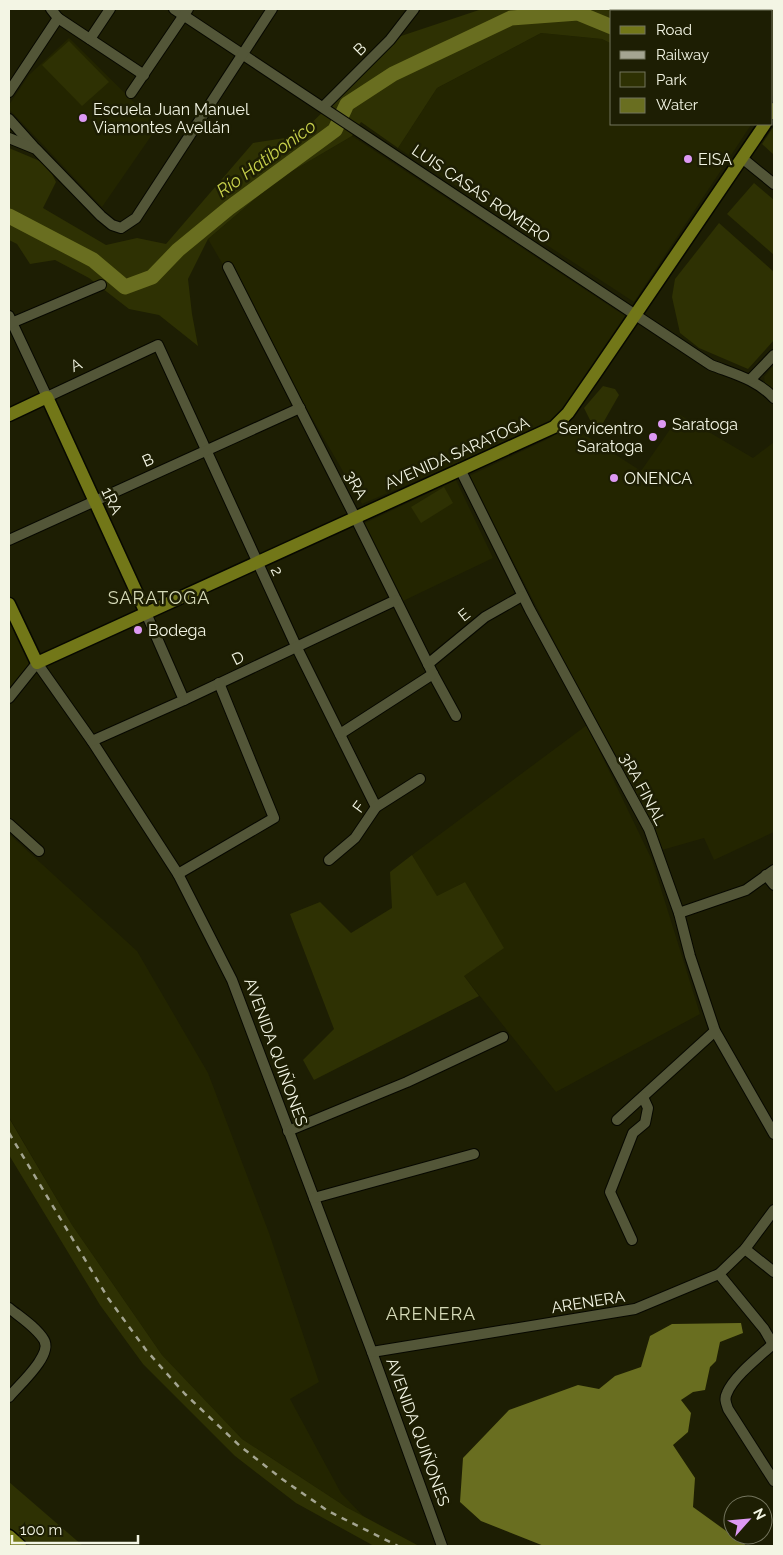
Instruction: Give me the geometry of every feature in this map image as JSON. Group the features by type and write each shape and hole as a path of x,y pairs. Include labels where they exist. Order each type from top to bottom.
{"main road":[{"name":"AVENIDA SARATOGA","path":"37,662 257,563 355,516 554,428 568,413 763,127"},
{"name":"A","path":"9,415 47,398"},
{"name":"1RA","path":"47,398 146,613"},
{"name":"AVENIDA QUIÑONES","path":"9,604 37,662"},
{"path":"9,1536 20,1546"}],"street":[{"path":"51,9 58,18 144,75"},
{"path":"90,39 110,9"},
{"name":"LUIS CASAS ROMERO","path":"174,9 186,12 243,54 711,365 751,379 766,389 774,398"},
{"path":"9,119 101,216 112,225 122,228 136,218 272,9"},
{"name":"B","path":"323,107 390,40 409,11"},
{"path":"132,93 186,12"},
{"path":"9,92 58,18"},
{"path":"9,138 36,149"},
{"path":"742,158 774,184"},
{"name":"3RA","path":"228,268 456,716"},
{"path":"10,321 101,285"},
{"name":"1RA","path":"10,321 47,398"},
{"name":"A","path":"47,398 158,345"},
{"name":"2","path":"158,345 296,646 376,807"},
{"path":"751,379 774,355"},
{"name":"B","path":"9,540 300,408"},
{"name":"3RA FINAL","path":"460,469 522,596 649,828 716,1031 774,1134"},
{"name":"E","path":"428,664 485,617 522,596"},
{"name":"D","path":"92,741 184,700 396,600"},
{"name":"1RA","path":"146,613 184,700"},
{"path":"9,698 37,662"},
{"name":"AVENIDA QUIÑONES","path":"37,662 92,741 178,874 232,980 372,1352 442,1546"},
{"path":"340,734 433,674"},
{"path":"178,874 274,818 219,683"},
{"name":"F","path":"329,860 355,838 376,807 420,779"},
{"path":"9,824 39,851"},
{"path":"678,913 746,890 770,873 774,885"},
{"path":"617,1120 716,1031"},
{"path":"288,1131 407,1082 503,1038"},
{"path":"632,1240 610,1192 633,1133 645,1123 648,1108 643,1096"},
{"path":"314,1198 474,1154"},
{"name":"ARENERA","path":"372,1352 635,1309 719,1274 744,1249 774,1210"},
{"path":"744,1249 774,1272"},
{"path":"719,1274 764,1329 774,1345 743,1371 727,1393 725,1400 728,1409 774,1481"},
{"path":"9,1308 38,1333 45,1341 47,1349 43,1358 9,1397"}],"shaded area":[{"path":"615,9 774,9 773,95 773,10"},
{"path":"541,33 602,39 610,43 610,125 751,125 634,302 398,148 437,88"},
{"name":"Escuela Juan Manuel Viamontes Avellán","path":"69,38 158,126 102,207 9,109 9,105 29,75"},
{"path":"352,136 625,316 562,409 551,421 532,431 362,504 208,239 277,180"},
{"path":"774,365 774,398 766,389 764,377"},
{"path":"680,415 753,458 774,442 774,832 714,860 704,838 662,850 469,476 550,438 568,424 641,471"},
{"path":"456,480 493,558 403,601 363,524"},
{"path":"9,620 30,664 9,688"},
{"path":"587,725 652,860 700,1014 556,1092 464,976 465,882 437,897 412,855"},
{"path":"9,834 137,951 208,1073 269,1233 319,1382 290,1399 341,1493 365,1518 242,1439 162,1355 72,1225 9,1117"}],"green space":[{"path":"482,9 617,10 610,10 610,43 602,39 541,33 437,88 398,148 361,122 352,136 277,180 208,239 188,279 198,346 159,315 129,309 89,278 55,260 30,264 17,244 9,240 9,148 47,164 56,182 43,208 106,245 137,238 166,244 253,143 298,136 401,36"},
{"path":"69,41 109,82 82,106 42,65"},
{"path":"774,126 774,155 762,144"},
{"path":"754,183 774,200 774,255 727,214"},
{"path":"719,223 774,272 774,340 748,369 699,348 680,333 672,297 675,279"},
{"path":"603,386 615,389 619,395 603,423 599,424 590,420 584,408"},
{"path":"444,487 453,503 421,523 411,507"},
{"path":"412,855 437,896 465,882 504,948 464,976 479,996 314,1080 303,1060 334,1029 290,914 320,902 351,933 392,908 390,872"},
{"path":"9,1118 72,1225 162,1355 242,1439 346,1507 419,1546 374,1546 296,1503 235,1456 143,1364 100,1305 9,1155"},
{"path":"9,1482 83,1546 31,1546 9,1527"}],"water":[{"path":"741,1323 743,1333 720,1342 716,1361 710,1367 705,1390 693,1392 681,1400 691,1413 688,1432 673,1445 695,1478 693,1507 723,1529 723,1545 747,1546 544,1546 481,1521 460,1502 463,1458 509,1410 578,1385 599,1389 615,1376 641,1367 650,1336 672,1324"}],"waterway":[{"name":"Río Hatibonico","path":"9,216 93,260 125,287 152,277 178,250 229,208 335,130 347,104 393,74 511,18 578,13 610,26"}],"railway":[{"path":"9,1133 108,1298 146,1350 185,1394 240,1446 282,1479 328,1511 398,1546"}],"place":[{"name":"Escuela Juan Manuel Viamontes Avellán","path":"83,118"},
{"name":"EISA","path":"688,159"},
{"name":"Saratoga","path":"662,424"},
{"name":"Servicentro Saratoga","path":"653,437"},
{"name":"ONENCA","path":"614,478"},
{"name":"Bodega","path":"138,630"}],"district":[{"name":"SARATOGA","path":"159,597"},
{"name":"ARENERA","path":"431,1313"}]}
